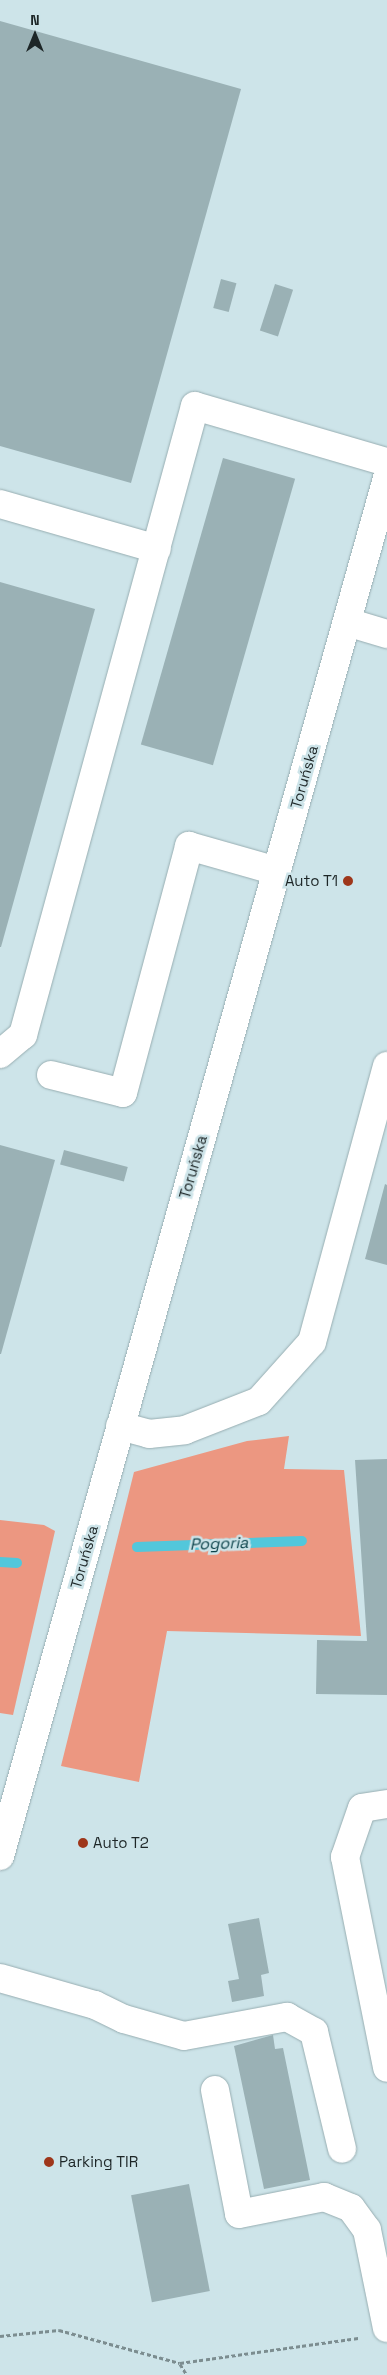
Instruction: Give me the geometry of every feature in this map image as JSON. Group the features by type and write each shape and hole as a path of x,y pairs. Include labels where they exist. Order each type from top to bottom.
{"street":[{"path":"0,1054 23,1036 195,406 387,462"},
{"name":"Toruńska","path":"0,1856 387,478"},
{"path":"0,504 157,549"},
{"path":"347,622 387,634"},
{"path":"51,1075 122,1093 189,846 277,871"},
{"path":"120,1426 149,1434 185,1430 258,1401 312,1342 387,1066"},
{"path":"387,1804 362,1808 345,1856 387,2068"},
{"path":"0,1978 95,2004 124,2019 184,2036 287,2017 314,2032 342,2149"},
{"path":"215,2090 239,2214 324,2197 351,2208 367,2230 377,2332"}],"path":[{"path":"0,2336 59,2330 180,2364 377,2332"},
{"path":"180,2364 187,2375"}],"shaded area":[{"path":"289,1436 284,1469 344,1470 361,1636 167,1631 139,1782 61,1766 134,1472 247,1441"},
{"path":"0,1520 44,1525 55,1531 13,1715 0,1713"}],"building":[{"path":"0,21 241,89 131,483 0,446"},
{"path":"221,279 236,283 229,312 213,308"},
{"path":"275,284 293,290 278,336 260,331"},
{"path":"223,458 295,479 213,765 141,744"},
{"path":"0,582 95,609 1,947 0,947"},
{"path":"0,1145 55,1160 1,1354 0,1354"},
{"path":"64,1150 128,1167 124,1182 60,1164"},
{"path":"385,1184 387,1185 387,1265 365,1259"},
{"path":"387,1459 387,1695 316,1694 317,1640 367,1641 355,1460"},
{"path":"259,1918 269,1973 261,1975 264,1996 232,2002 228,1981 239,1979 228,1924"},
{"path":"273,2035 275,2049 283,2048 310,2180 264,2189 234,2046"},
{"path":"189,2184 210,2291 152,2302 131,2195"}],"waterway":[{"name":"Pogoria","path":"137,1547 302,1541"},
{"name":"Pogoria","path":"0,1562 17,1563"}],"place":[{"name":"Auto T1","path":"348,881"},
{"name":"Auto T2","path":"83,1843"},
{"name":"Parking TIR","path":"49,2162"}]}
